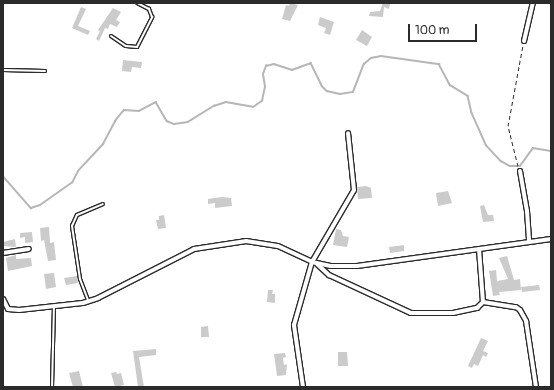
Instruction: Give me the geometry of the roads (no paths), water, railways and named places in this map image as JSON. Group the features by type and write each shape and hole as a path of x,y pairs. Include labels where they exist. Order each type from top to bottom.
{"street":[{"path":"524,41 533,3"},
{"path":"303,387 294,325 314,262 354,190 348,133"},
{"path":"520,171 527,212 529,242"},
{"path":"3,299 5,309 19,310 88,301 194,249 246,241 261,242 278,246 314,262 331,266 357,266 551,239"},
{"path":"3,253 29,249"},
{"path":"314,262 329,275 411,313 453,313 477,308 483,302 480,250"},
{"path":"483,302 516,307 520,310 526,321 536,387"}],"lane":[{"path":"111,36 126,46 137,47 152,17 149,9 137,3"},
{"path":"3,70 45,71"},
{"path":"88,301 80,279 72,226 77,215 103,204"},
{"path":"52,387 54,306"}],"waterway":[{"path":"3,176 31,208 40,205 72,183 78,171 103,144 115,121 124,110 139,111 156,102 167,121 174,124 188,122 214,106 226,102 253,107 262,101 265,87 263,74 266,66 274,64 292,70 311,63 322,86 327,91 340,94 353,92 364,64 371,58 381,56 439,64 450,85 468,96 472,113 486,145 501,161 510,166 520,166 533,148 551,151"}]}
